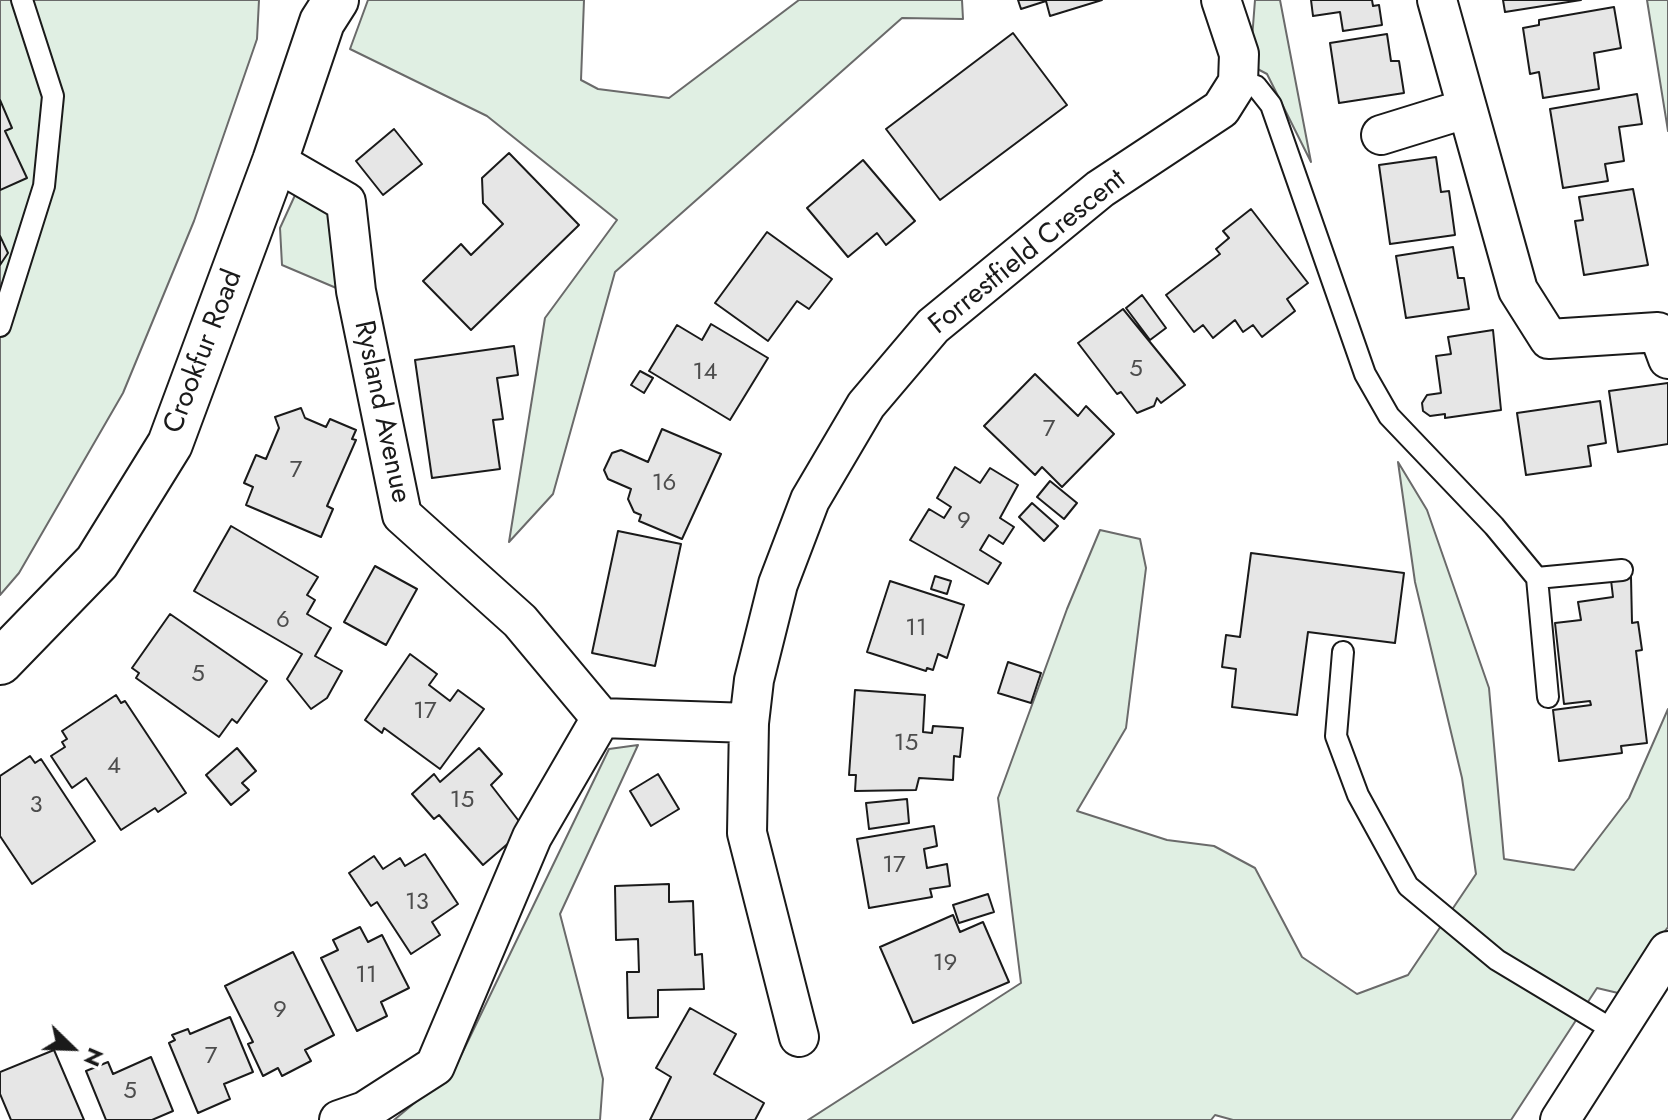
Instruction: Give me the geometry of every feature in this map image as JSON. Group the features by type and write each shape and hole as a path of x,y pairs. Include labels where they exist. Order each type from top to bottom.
{"street":[{"name":"Crookfur Road","path":"0,662 97,562 170,444 275,161 322,22 336,0"},
{"path":"1221,0 1239,54 1238,82"},
{"path":"1437,0 1518,290 1549,339 1658,332 1668,359"},
{"name":"Forrestfield Crescent","path":"799,1037 747,833 749,723 754,680 778,584 810,500 866,405 933,326 1100,189 1221,109 1238,82"},
{"path":"1381,135 1465,109"},
{"name":"Rysland Avenue","path":"275,161 346,202 356,291 402,515 520,621 601,718"},
{"path":"339,1120 365,1111 435,1066 532,837 601,718 749,723"},
{"path":"1560,1120 1615,1031 1664,966"}],"lane":[{"path":"0,326 44,186 53,96 22,0"},
{"path":"1238,82 1256,86 1271,105 1365,374 1389,416 1494,526 1537,578 1548,697"},
{"path":"1537,578 1622,570"},
{"path":"1343,652 1336,736 1358,795 1408,886 1497,960 1615,1031"}],"green space":[{"path":"0,0 259,0 257,39 194,221 123,393 19,573 0,595"},
{"path":"368,0 584,0 581,80 598,89 669,98 799,0 962,0 963,19 902,18 615,272 553,494 509,542 545,318 617,220 487,116 350,49"},
{"path":"1255,0 1280,0 1311,162 1267,74 1250,65"},
{"path":"1647,0 1668,0 1668,131"},
{"path":"296,193 333,216 341,290 282,265 280,228"},
{"path":"1398,462 1427,510 1489,688 1504,859 1574,870 1629,798 1668,709 1668,927 1618,993 1597,988 1511,1120 1233,1120 1215,1115 1211,1120 808,1120 1021,983 998,798 1067,609 1100,530 1140,539 1146,568 1126,728 1077,811 1167,840 1214,846 1255,868 1302,957 1357,994 1408,975 1476,874 1462,778 1415,582"},
{"path":"638,745 560,914 603,1079 600,1120 394,1120 454,1070 609,749"}],"building":[{"path":"1018,0 1102,0 1050,16 1046,1 1021,9"},
{"path":"1311,0 1372,0 1373,6 1379,5 1382,25 1343,31 1340,12 1313,16"},
{"path":"1503,0 1581,0 1505,12"},
{"path":"1614,7 1621,48 1594,53 1599,89 1543,98 1539,72 1530,74 1523,28 1539,25 1539,20"},
{"path":"1013,33 1067,105 940,200 886,129"},
{"path":"1387,34 1391,61 1399,61 1404,93 1339,103 1330,43"},
{"path":"1637,94 1642,124 1619,127 1624,161 1605,164 1608,181 1563,188 1550,109"},
{"path":"0,100 12,128 5,131 27,178 0,190"},
{"path":"394,129 422,164 383,195 356,161"},
{"path":"509,153 579,225 471,330 423,281 461,244 471,255 503,224 483,203 482,178"},
{"path":"1436,157 1441,192 1449,191 1455,235 1390,244 1379,165"},
{"path":"863,160 915,221 886,245 877,233 848,257 807,208"},
{"path":"1633,189 1648,265 1584,275 1575,221 1583,220 1579,197"},
{"path":"1251,209 1308,283 1287,299 1295,311 1262,337 1253,325 1243,332 1235,320 1213,338 1203,325 1194,332 1166,295 1220,254 1216,249 1229,238 1223,231"},
{"path":"767,232 832,279 809,309 797,301 768,341 715,303"},
{"path":"0,236 8,253 0,265"},
{"path":"1453,247 1458,278 1464,278 1469,309 1406,318 1396,256"},
{"path":"1142,295 1166,328 1150,340 1126,308"},
{"path":"1123,309 1185,385 1161,403 1157,398 1154,406 1137,413 1121,392 1117,394 1078,343"},
{"path":"711,324 768,358 730,420 649,371 677,325 702,340"},
{"path":"1493,330 1501,410 1445,418 1445,414 1430,416 1423,411 1422,403 1427,395 1441,393 1436,356 1451,354 1448,337"},
{"path":"514,346 518,375 497,378 503,419 493,420 500,469 432,478 415,360"},
{"path":"640,371 653,378 644,393 631,385"},
{"path":"1035,374 1078,416 1086,406 1114,434 1062,487 1042,467 1035,475 984,426"},
{"path":"1668,383 1668,444 1618,452 1609,391"},
{"path":"1600,401 1606,443 1588,446 1591,466 1526,475 1517,413"},
{"path":"301,408 305,418 326,427 330,419 356,430 352,439 356,440 327,506 333,509 321,537 246,505 253,487 244,483 256,455 266,459 279,428 275,417"},
{"path":"662,429 721,454 682,539 639,521 641,515 634,512 628,499 631,489 608,479 604,470 612,453 621,450 648,462"},
{"path":"955,467 980,483 990,468 1018,485 1000,518 1014,527 1003,544 989,535 980,550 1001,563 988,584 910,540 929,509 944,518 951,507 937,498"},
{"path":"1050,481 1077,503 1064,519 1037,497"},
{"path":"1032,503 1058,526 1044,541 1019,517"},
{"path":"231,526 318,577 307,595 315,600 307,614 331,628 315,656 342,671 327,698 311,709 287,679 302,654 194,591"},
{"path":"618,531 681,544 655,666 592,653"},
{"path":"1251,553 1404,573 1395,643 1308,632 1297,715 1232,707 1236,669 1222,667 1226,635 1240,637"},
{"path":"375,566 417,589 386,645 344,622"},
{"path":"935,576 951,581 947,594 931,589"},
{"path":"1631,577 1632,623 1638,622 1642,650 1636,651 1647,743 1621,746 1622,753 1559,761 1553,710 1591,705 1590,701 1564,704 1555,623 1581,620 1578,602 1613,597 1611,580"},
{"path":"890,581 964,605 947,658 938,654 933,670 927,668 926,671 867,652"},
{"path":"170,614 267,681 237,723 232,719 219,737 136,678 139,673 132,668"},
{"path":"410,654 437,674 429,685 450,701 458,690 484,709 440,769 384,728 382,733 365,720"},
{"path":"1008,662 1041,673 1031,703 998,693"},
{"path":"855,690 925,695 923,732 932,733 933,726 963,728 960,757 954,756 953,780 919,778 916,790 855,791 856,775 849,775"},
{"path":"116,695 121,703 125,701 186,793 158,812 155,808 121,830 86,778 72,788 51,756 65,747 62,742 67,739 62,731"},
{"path":"237,748 256,771 242,783 249,790 231,805 206,775"},
{"path":"479,748 502,774 491,785 525,829 483,865 439,815 434,819 412,794 434,774 440,782"},
{"path":"30,756 35,763 41,759 95,841 32,884 0,836 0,776"},
{"path":"658,774 679,809 651,826 630,791"},
{"path":"907,799 909,823 869,829 866,803"},
{"path":"934,826 937,846 924,849 927,868 947,864 950,886 930,889 932,897 869,908 857,839"},
{"path":"425,854 458,904 432,922 440,935 411,954 377,902 371,906 349,873 374,856 383,869 400,858 405,866"},
{"path":"669,884 669,902 693,901 695,955 702,954 704,989 658,990 658,1017 628,1018 627,972 639,972 638,939 616,940 615,886"},
{"path":"988,894 994,912 959,923 953,905"},
{"path":"953,915 960,932 983,922 1009,982 913,1023 880,947"},
{"path":"360,927 368,942 382,935 409,988 381,1002 387,1016 357,1031 321,958 338,950 333,940"},
{"path":"293,952 334,1035 305,1050 311,1061 282,1076 278,1068 263,1076 248,1044 253,1042 225,986"},
{"path":"690,1008 736,1034 714,1074 764,1103 755,1120 650,1120 671,1077 656,1068"},
{"path":"230,1017 253,1072 224,1084 230,1099 198,1113 169,1043 175,1040 172,1035 188,1029 190,1034"},
{"path":"54,1050 84,1120 11,1120 0,1094 0,1072"},
{"path":"151,1057 173,1111 152,1120 106,1120 86,1071 108,1062 113,1074"}]}
